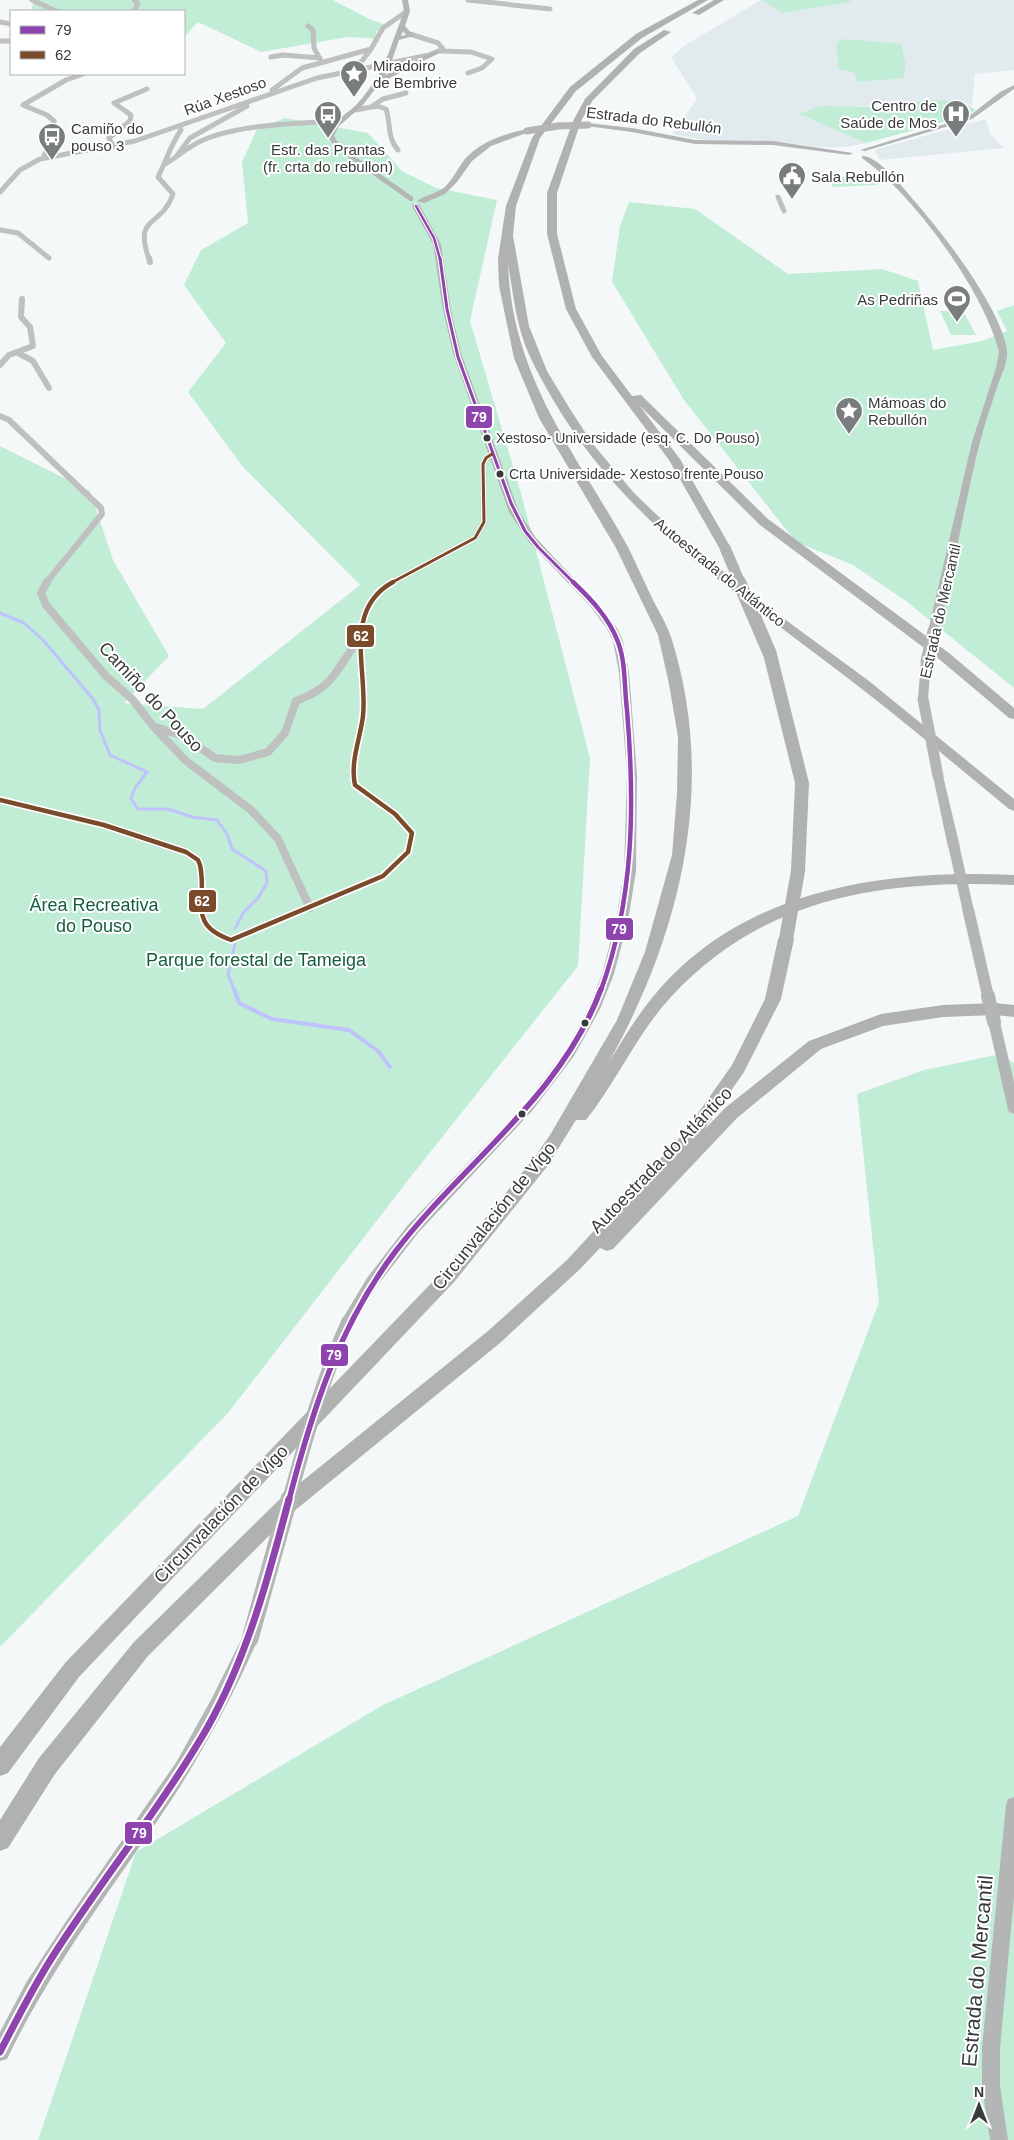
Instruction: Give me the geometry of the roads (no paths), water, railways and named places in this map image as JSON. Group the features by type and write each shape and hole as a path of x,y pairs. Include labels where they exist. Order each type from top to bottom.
{"highway":[{"path":"639,36 661,18 694,0"},
{"name":"Autoestrada do Atlántico","path":"704,0 639,36 572,89 536,138 511,206 508,236 524,326 542,371 588,445 630,495 683,545 764,610 864,684 1014,806"},
{"path":"0,1840 47,1766 141,1649 286,1506 494,1337 573,1265 690,1138 738,1068 772,999 786,939 798,871 802,783 770,654 724,548 674,460 597,357 571,309 552,234 552,193 577,121 589,99 637,51 699,11 720,0"},
{"name":"Circunvalación de Vigo","path":"0,1765 72,1670 449,1276 540,1163 556,1140 625,1020 653,952 679,855 684,794 685,737 664,635 622,548 545,418 519,358 504,286 502,258 508,236"},
{"path":"597,357 764,522 944,656 1014,715"},
{"path":"556,1140 588,1107 648,1015 664,994 700,959 744,928 769,914 816,896 856,887 894,881 946,878 1014,880"},
{"name":"Autoestrada do Atlántico","path":"494,1337 548,1302 584,1269 731,1113 815,1045 881,1020 943,1010 995,1009 1014,1011"}],"street":[{"path":"32,0 54,10"},
{"path":"134,0 138,4 135,10"},
{"path":"0,2052 31,1989 194,1750 229,1686 250,1639 314,1409 329,1365 348,1322 372,1282 413,1229 528,1108 561,1066 594,1009 608,974 622,921 630,871 632,775 620,648 612,628 594,605 538,547 522,526 510,501 457,353 447,310 437,244 416,202 337,147 331,136 332,130 341,120 356,110 378,82 388,63 407,11 405,0"},
{"path":"468,0 550,8"},
{"path":"341,72 362,61 383,28 407,11"},
{"path":"308,26 313,30 314,48 321,60"},
{"path":"378,82 397,70 429,58 443,48 441,45 399,32"},
{"path":"399,32 409,35"},
{"path":"174,160 190,138 204,128 268,96 267,94 294,72 321,60 371,48"},
{"name":"Rúa Xestoso","path":"0,192 20,170 47,157 113,147 180,126 267,94 341,72 439,51 471,52 492,59 482,68 468,73"},
{"path":"270,56 283,55 321,60"},
{"path":"47,157 44,155 53,140 54,121 46,114 28,109 23,104 66,80 80,75"},
{"path":"864,153 970,118 982,112 1004,91 1014,87"},
{"path":"113,147 109,138 130,121 131,115 114,103 146,89"},
{"path":"371,107 383,99 406,93"},
{"path":"356,110 371,107 386,109 389,117 390,142 398,150"},
{"path":"165,164 201,141 242,130 294,122 341,120"},
{"name":"Estrada do Rebullón","path":"416,202 440,195 448,190 470,158 484,147 527,131 588,125 627,129 695,142 773,143 849,153 852,150 864,153"},
{"path":"150,262 142,243 141,233 145,225 161,217 169,209 173,194 158,177 171,153 173,142 181,130 180,126"},
{"name":"Estrada do Mercantil","path":"864,153 905,194 952,252 999,334 1003,352 976,442 951,564 926,661 923,699 938,776 1014,1109"},
{"path":"0,184 8,185"},
{"path":"778,197 784,211"},
{"path":"0,230 18,233 49,258"},
{"path":"0,365 9,355 33,346 30,327 21,317 22,299"},
{"path":"15,353 29,355 49,388"},
{"name":"Camiño do Pouso","path":"0,416 9,420 101,508 102,514 43,587 41,594 46,604 106,676 133,700 153,726 184,760 251,810 278,839 310,908"},
{"path":"0,800 145,837 188,853 198,860 202,869 202,920 214,934 231,940 384,876 408,852 412,833 395,814 355,785 352,771 362,715 360,638 369,602 382,588 475,538 484,522 483,464 486,458 492,454"},
{"path":"153,726 183,736 214,758 239,760 268,752 285,733 296,701 318,694 334,680 350,649 360,638"},
{"name":"Estrada do Mercantil","path":"999,2140 991,2086 991,2048 1014,1805"}],"waterway":[{"path":"0,613 24,623 43,640 93,699 99,710 100,730 110,755 147,772 135,788 131,799 138,809 168,809 192,817 217,820 227,834 232,849 266,871 267,883 258,898 244,912 235,928"},
{"path":"234,990 228,974 235,944"},
{"path":"234,989 239,1003 272,1019 349,1030 378,1051 390,1067"}],"place":[{"name":"Miradoiro de Bembrive","path":"354,98"},
{"name":"Centro de Saúde de Mos","path":"956,138"},
{"name":"Estr. das Prantas (fr. crta do rebullon)","path":"328,139"},
{"name":"Camiño do pouso 3","path":"52,161"},
{"name":"Sala Rebullón","path":"792,200"},
{"name":"As Pedriñas","path":"957,323"},
{"name":"Mámoas do Rebullón","path":"849,435"},
{"name":"Xestoso- Universidade (esq. C. Do Pouso)","path":"487,438"},
{"name":"Crta Universidade- Xestoso frente Pouso","path":"500,474"}],"park label":[{"name":"Área Recreativa do Pouso","path":"94,915"},
{"name":"Parque forestal de Tameiga","path":"256,960"}]}
